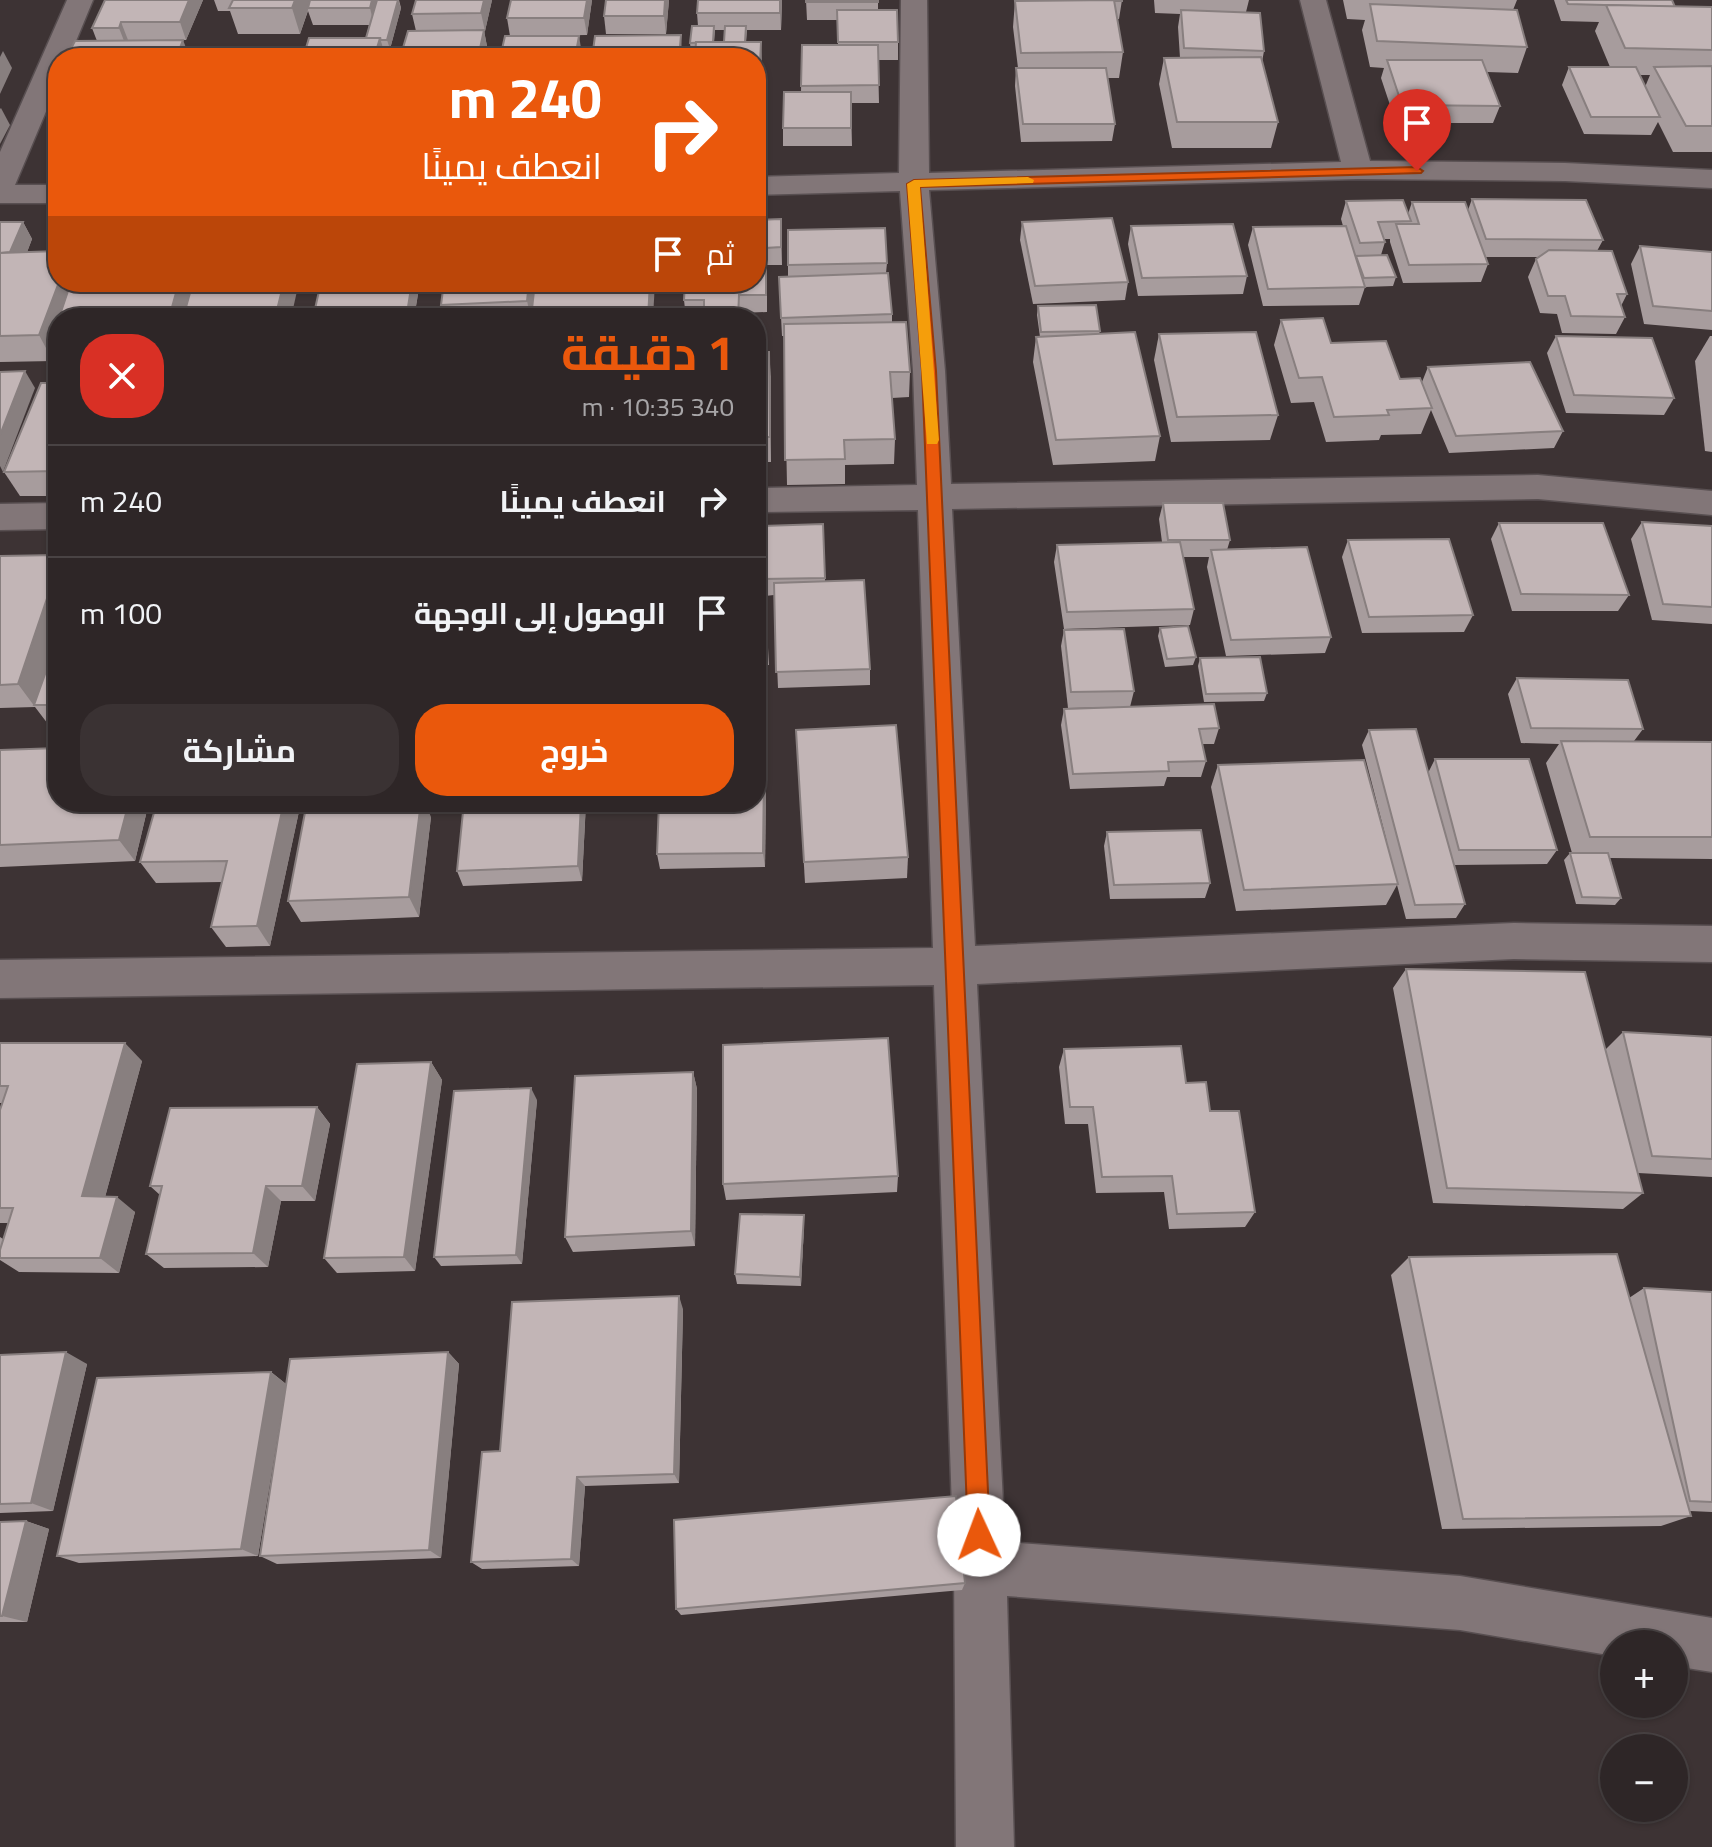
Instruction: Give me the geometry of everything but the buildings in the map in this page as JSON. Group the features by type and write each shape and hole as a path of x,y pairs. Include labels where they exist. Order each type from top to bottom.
{"street":[{"path":"59,48 80,0"},
{"path":"914,0 914,184 929,371 955,966 980,1567 985,1847"},
{"path":"1313,0 1358,170"},
{"path":"0,185 48,74"},
{"path":"766,186 1358,170 1565,172 1712,179"},
{"path":"0,194 48,194"},
{"path":"766,500 1538,487 1712,503"},
{"path":"0,517 48,516"},
{"path":"0,979 955,966 1514,941 1712,944"},
{"path":"980,1567 1460,1603 1712,1645"}],"slow traffic":[{"path":"932,440 914,184 1028,180"}],"route":[{"path":"979,1535 929,371 914,184 1358,170 1417,171"}]}
